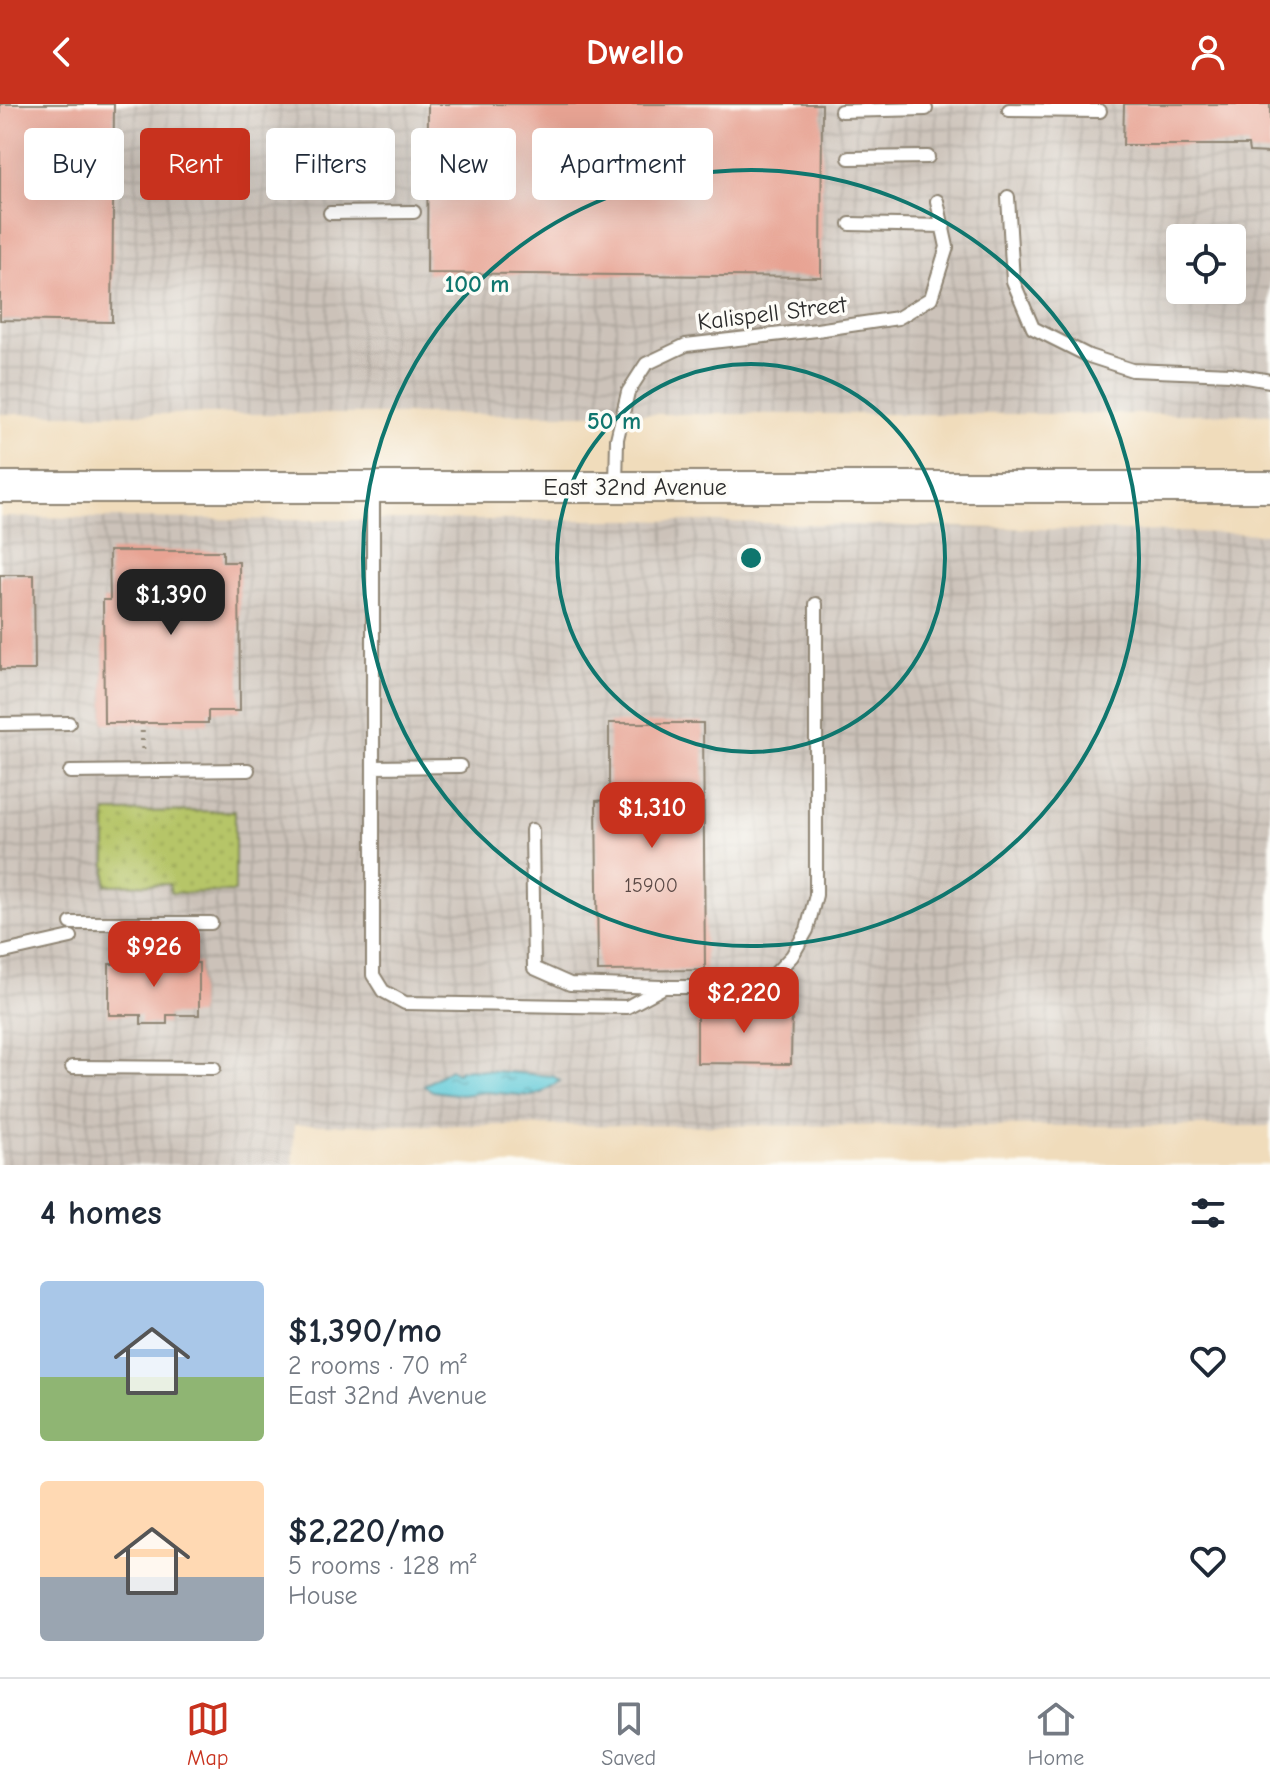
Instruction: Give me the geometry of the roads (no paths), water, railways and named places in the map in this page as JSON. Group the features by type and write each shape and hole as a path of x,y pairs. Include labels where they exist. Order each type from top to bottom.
{"street":[{"name":"East 32nd Avenue","path":"0,487 1270,487"}],"lane":[{"path":"841,111 926,109"},
{"path":"1009,110 1100,111"},
{"path":"849,158 928,157"},
{"path":"1008,197 1013,281 1033,328 1089,356 1132,370 1230,374 1270,381"},
{"name":"Kalispell Street","path":"616,487 617,439 628,392 646,364 686,345 898,318 931,298 947,247 937,201"},
{"path":"330,213 414,212"},
{"path":"850,224 944,226"},
{"path":"373,487 373,975 383,991 405,1003 627,1007 664,987"},
{"path":"532,830 534,968 570,984 733,987 770,979 792,956 807,930 816,895 816,604"},
{"path":"0,724 69,723"},
{"path":"373,767 460,766"},
{"path":"70,772 248,770"},
{"path":"71,923 211,923"},
{"path":"0,953 71,937"},
{"path":"72,1067 214,1068"}],"water":[{"path":"450,1069 457,1073 471,1069 553,1076 560,1081 532,1096 486,1092 462,1095 433,1091 424,1086"}]}
